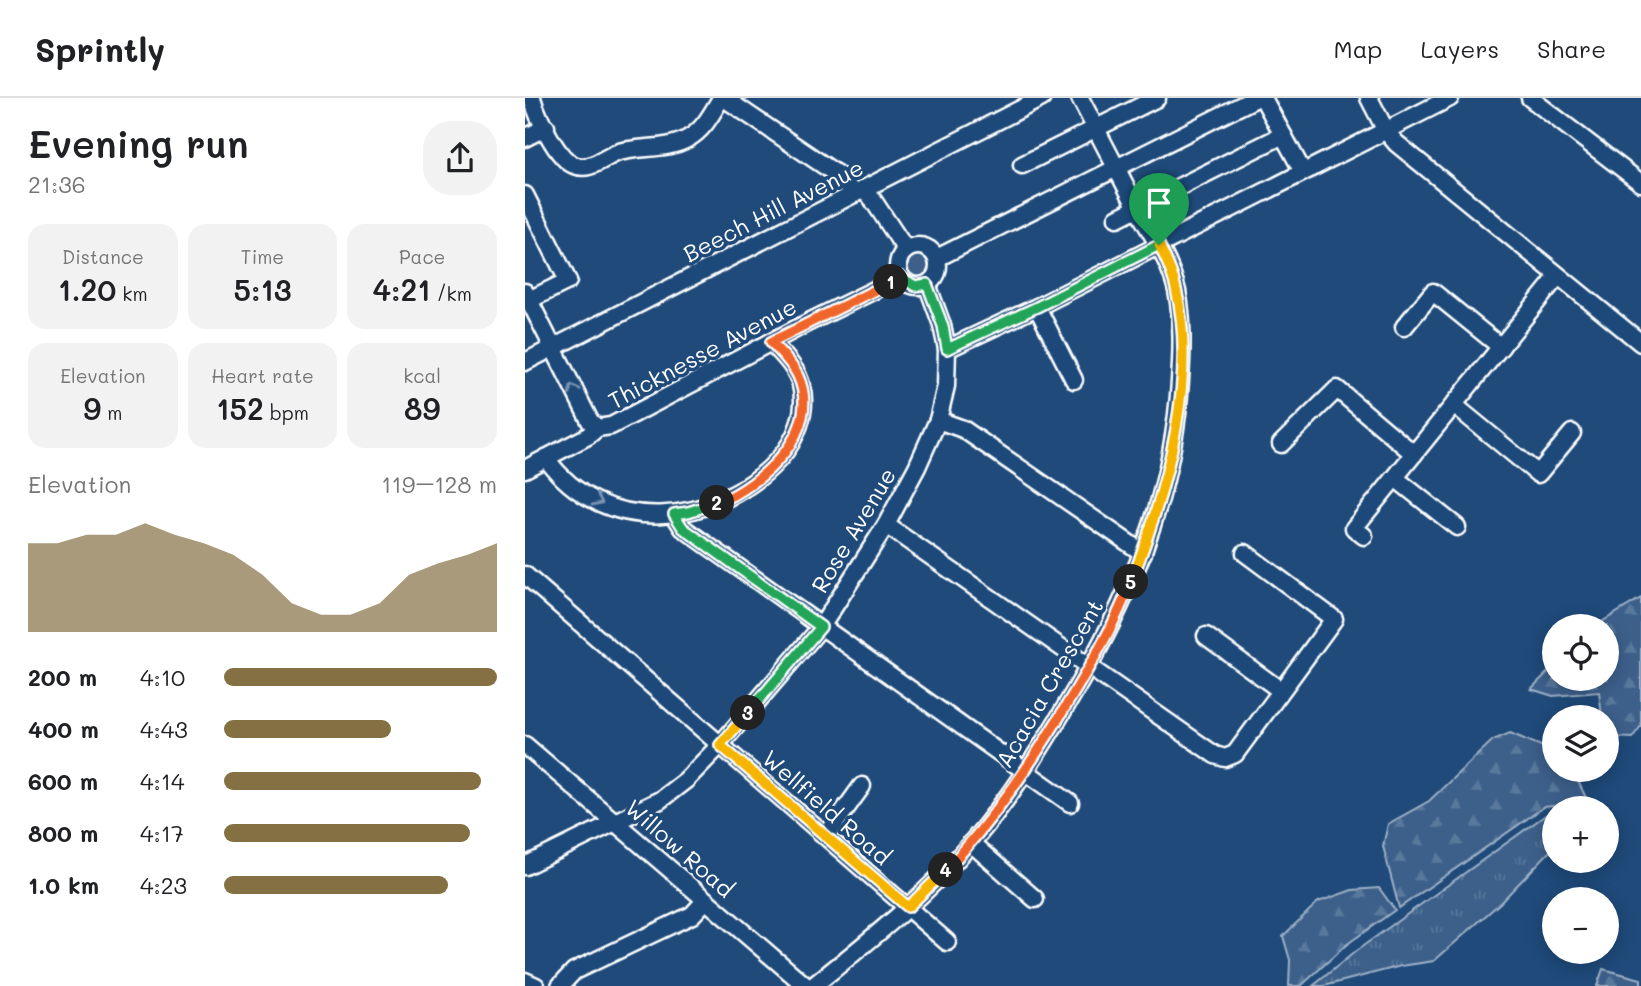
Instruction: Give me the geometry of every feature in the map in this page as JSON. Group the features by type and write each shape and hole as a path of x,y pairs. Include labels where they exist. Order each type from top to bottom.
{"street":[{"path":"532,98 566,160 578,167 629,149 685,141 701,128 723,98 859,191 906,250"},
{"name":"Beech Hill Avenue","path":"525,362 1042,98"},
{"name":"Acacia Crescent","path":"813,986 908,907 971,843 1000,808 1108,635 1143,553 1167,471 1177,422 1181,371 1181,311 1170,269 1159,245 1137,209 1080,98"},
{"path":"1022,164 1157,98"},
{"path":"937,258 1256,98"},
{"path":"1263,98 1303,172"},
{"path":"1369,98 1386,131 1396,143 1641,342"},
{"path":"947,349 1037,307 1450,98"},
{"path":"1530,98 1640,181"},
{"path":"525,138 546,127"},
{"path":"1117,218 1283,135"},
{"path":"525,195 568,281 527,296 590,421 597,428"},
{"path":"922,246 933,252 937,258 939,269 927,284 915,286 901,277 898,263 906,250 922,246"},
{"path":"1364,536 1354,528 1558,276"},
{"name":"Thicknesse Avenue","path":"525,469 588,436 597,428 606,429 901,277"},
{"name":"Rose Avenue","path":"525,866 660,800 687,780 821,627 886,525 938,421 946,386 947,349 943,326 927,284"},
{"path":"1404,327 1433,292 1501,347"},
{"path":"1037,307 1074,380"},
{"path":"546,458 553,468 576,488 601,502 628,512 646,515 674,514 704,508 740,492 770,469 794,438 802,412 802,387 793,367 771,342"},
{"path":"1281,444 1338,389 1414,454"},
{"path":"1454,405 1538,474 1572,433"},
{"path":"938,421 963,429 1143,553"},
{"path":"1395,478 1457,527"},
{"path":"674,514 683,528 1070,803"},
{"path":"886,525 1215,755 1225,758 1234,754 1334,620 1245,553"},
{"name":"Wellfield Road","path":"525,576 947,942"},
{"path":"1206,636 1280,690"},
{"name":"Willow Road","path":"525,745 806,986"},
{"path":"825,836 862,786"},
{"path":"971,843 1035,899"},
{"path":"560,986 574,971 692,915 705,901"},
{"path":"525,981 536,986"}],"green space":[{"path":"919,251 930,255 934,266 930,277 919,281 908,277 904,266 908,255"},
{"path":"1641,598 1641,726 1632,738 1619,737 1619,705 1601,705 1599,692 1553,696 1531,689 1542,678 1542,691 1619,691 1619,614 1615,614"},
{"path":"1510,733 1542,746 1542,782 1578,782 1585,796 1542,796 1542,808 1399,908 1383,846 1388,824 1429,801 1493,740"},
{"path":"1542,818 1542,859 1500,903 1434,961 1401,966 1324,986 1313,986 1356,951"},
{"path":"1379,888 1395,910 1346,945 1301,986 1289,986 1290,960 1283,936 1318,902 1352,890"},
{"path":"1603,969 1641,979 1641,986 1597,986"}],"route":[{"path":"1159,245 1170,269 1181,311 1181,371 1177,422 1165,481 1143,553 1108,635 1025,771 1000,808 971,843 908,907 720,745 821,627 683,528 674,514 704,508 740,492 770,469 794,438 802,412 802,387 793,367 771,342 901,277 915,286 927,284 943,326 947,349 1159,245"}]}
